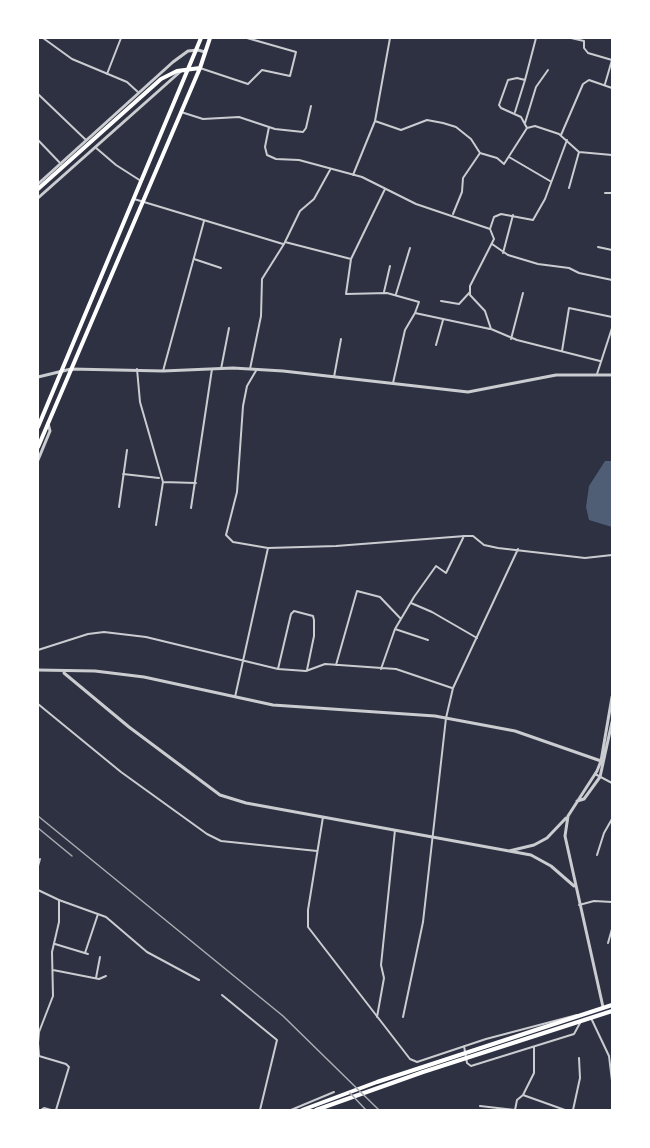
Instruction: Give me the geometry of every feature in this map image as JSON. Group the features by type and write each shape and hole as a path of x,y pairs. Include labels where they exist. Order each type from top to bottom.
{"main road":[{"path":"38,427 59,372 198,50 200,38"},
{"path":"38,447 200,68 210,38"},
{"path":"38,189 168,74 200,68"},
{"path":"316,1110 423,1072 580,1023 612,1005"},
{"path":"302,1110 388,1079 561,1023 612,1011"}],"street":[{"path":"44,38 72,59 127,82 140,93"},
{"path":"107,74 121,38"},
{"path":"200,68 248,84 262,70 290,76 296,52 247,38"},
{"path":"353,176 375,121 390,38"},
{"path":"515,112 536,38"},
{"path":"571,38 584,41 584,48 588,53 612,60 605,84"},
{"path":"38,184 173,62 188,51 205,52"},
{"path":"38,198 183,70"},
{"path":"525,123 536,87 548,70"},
{"path":"525,81 517,78 508,80 499,105 501,108 515,112 527,128"},
{"path":"561,136 583,84 589,81 612,88"},
{"path":"38,94 87,141"},
{"path":"181,112 203,119 240,117 269,127 303,132 311,106"},
{"path":"375,121 401,130 427,120 456,127 471,139 480,153 497,158 504,164 527,128 535,126 561,136 579,152 612,155"},
{"path":"269,127 265,147 267,155 276,159 299,160 353,176 386,188 416,204 453,214 490,229"},
{"path":"38,140 60,164"},
{"path":"441,301 459,304 470,292 474,273 494,239 490,229 494,217 513,215 533,220 545,199 567,140"},
{"path":"95,147 116,165 141,181"},
{"path":"569,188 579,152"},
{"path":"453,214 462,192 463,178 480,153"},
{"path":"509,157 550,181"},
{"path":"250,369 261,316 262,279 285,243 300,211 314,199 330,170"},
{"path":"386,188 351,259 346,294 384,293 418,302 415,313 405,330 393,383"},
{"path":"605,193 612,193"},
{"path":"134,199 204,221 351,259"},
{"path":"504,253 513,215"},
{"path":"163,371 204,221"},
{"path":"492,244 504,253 538,264 569,268 579,273 612,280"},
{"path":"598,247 612,250"},
{"path":"395,295 410,248"},
{"path":"194,259 221,268"},
{"path":"384,293 390,266"},
{"path":"470,292 485,311 491,329"},
{"path":"511,339 523,293"},
{"path":"562,351 569,308 612,317"},
{"path":"415,313 491,329 511,339 600,361"},
{"path":"436,345 443,320"},
{"path":"221,369 229,328"},
{"path":"597,374 612,328"},
{"path":"334,377 341,339"},
{"path":"38,377 71,369 163,371 256,369 468,392 556,375 612,375"},
{"path":"137,369 140,402 163,482 156,525"},
{"path":"192,508 212,369"},
{"path":"256,369 247,386 243,406 237,492 226,535 233,542 268,548 336,546 472,536 484,545 585,558 612,555"},
{"path":"38,460 50,431 48,422"},
{"path":"119,507 127,450"},
{"path":"123,474 160,478"},
{"path":"163,482 196,483"},
{"path":"381,669 395,629 411,603 436,566 446,573 465,536"},
{"path":"234,697 268,548"},
{"path":"403,1017 423,922 446,718 453,688 518,549"},
{"path":"336,665 357,591 381,597 401,619"},
{"path":"411,603 432,612 477,638"},
{"path":"278,669 291,614 294,611 313,616 314,620 306,671"},
{"path":"395,629 428,640"},
{"path":"38,650 88,634 104,632 156,639 278,669 306,671 325,664 396,669 453,688"},
{"path":"38,670 95,671 144,677 273,705 446,718 515,731 601,761"},
{"path":"63,672 129,728 220,795 246,803 531,855 551,866 574,886"},
{"path":"507,851 534,845 558,828 568,816 601,761 612,698"},
{"path":"38,704 121,772 207,834 221,841 317,851"},
{"path":"577,801 584,799 600,777 612,722"},
{"path":"595,774 612,783"},
{"path":"568,816 565,836 574,886 604,1014"},
{"path":"323,817 308,910 308,927 410,1059 417,1062 464,1046 574,1015 590,1016 609,1056 612,1081"},
{"path":"597,855 604,833 612,819"},
{"path":"377,1017 384,978 381,965 382,943 395,830"},
{"path":"38,866 40,859"},
{"path":"38,890 98,914 147,952 199,980"},
{"path":"56,1110 69,1068 66,1064 39,1056 38,1043 39,1032 53,996 52,970 59,900"},
{"path":"579,904 594,901 612,902"},
{"path":"55,944 86,954 98,914"},
{"path":"608,943 612,929"},
{"path":"96,978 100,957"},
{"path":"52,970 96,978 106,976"},
{"path":"222,995 277,1040 260,1110"},
{"path":"464,1046 467,1063 471,1066 574,1034 580,1023"},
{"path":"480,1106 515,1110 517,1100 523,1095 534,1073 534,1047"},
{"path":"573,1110 580,1078 579,1058"},
{"path":"291,1110 334,1092"},
{"path":"523,1095 565,1110"},
{"path":"41,1110 44,1108 51,1110"}],"water":[{"path":"605,461 612,461 612,527 589,520 586,507 589,486"}],"railway":[{"path":"38,816 283,1016 379,1110"},
{"path":"38,828 72,856"},
{"path":"350,1093 366,1110"}]}
